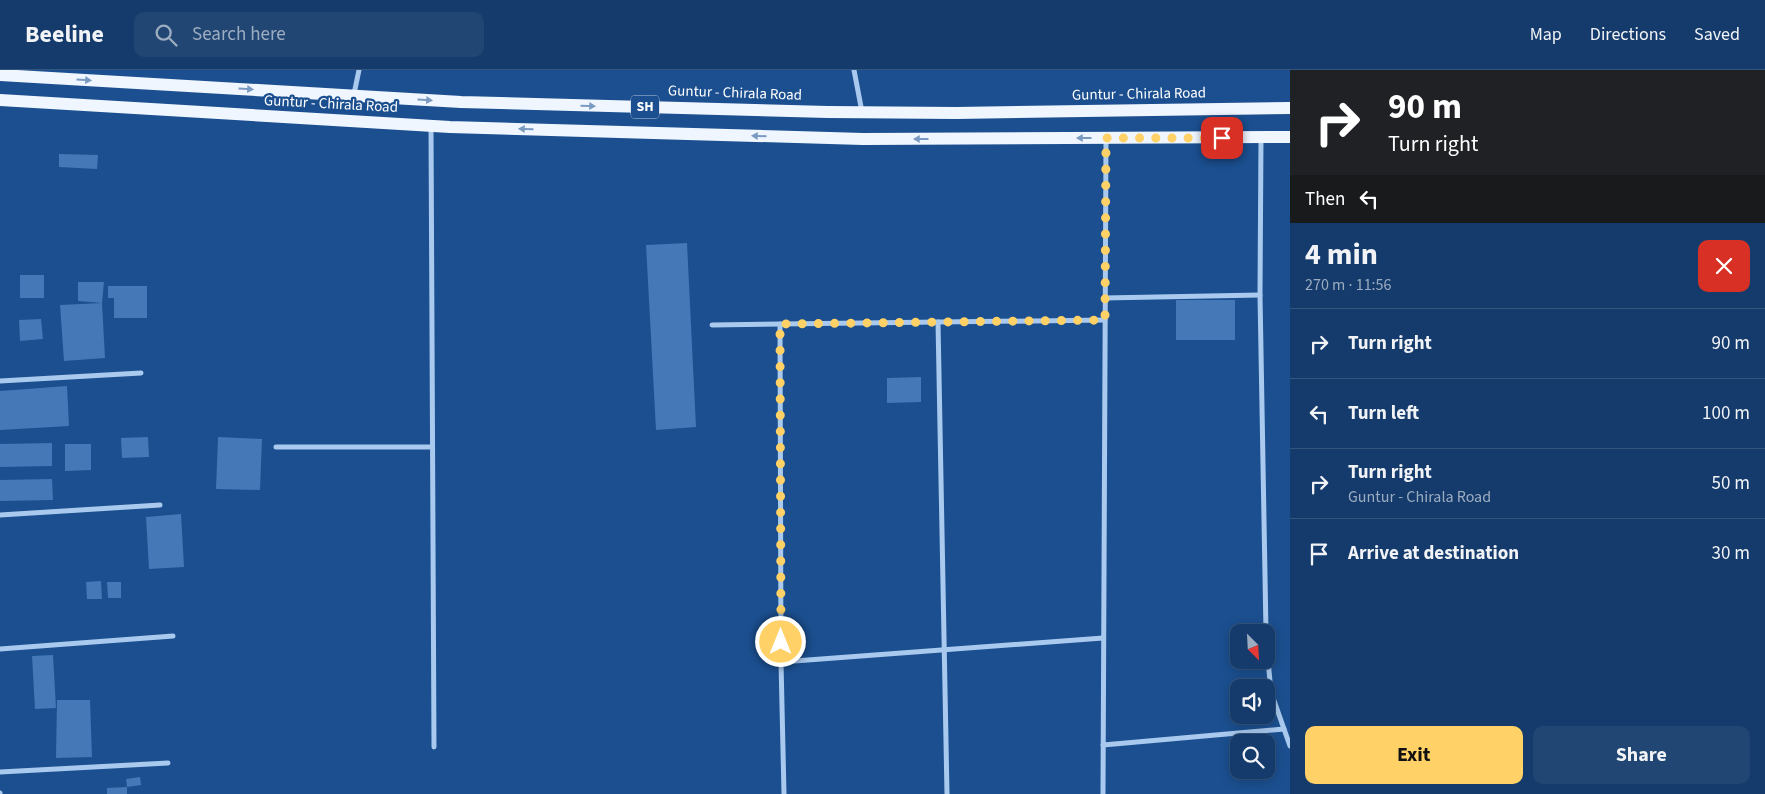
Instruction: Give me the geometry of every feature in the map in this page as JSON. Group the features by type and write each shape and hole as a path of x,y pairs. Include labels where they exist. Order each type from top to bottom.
{"main road":[{"name":"Guntur - Chirala Road","path":"0,75 55,74 461,102 862,113 1290,108"},
{"name":"Guntur - Chirala Road","path":"0,100 431,126 863,139 1290,137"}],"street":[{"path":"354,95 359,70"},
{"path":"854,70 862,113"},
{"path":"431,126 434,747"},
{"path":"1103,794 1106,138"},
{"path":"1261,138 1260,295 1266,624"},
{"path":"1104,298 1260,295"},
{"path":"712,324 1105,320"},
{"path":"938,322 947,794"},
{"path":"780,324 781,662 784,794"},
{"path":"0,381 141,373"},
{"path":"276,447 432,447"},
{"path":"0,515 160,505"},
{"path":"0,649 173,636"},
{"path":"781,662 1103,638"},
{"path":"1269,669 1271,692 1290,746"},
{"path":"1103,745 1284,729"},
{"path":"0,772 168,763"}],"building":[{"path":"59,154 98,155 97,169 59,167"},
{"path":"687,243 696,427 656,430 646,245"},
{"path":"20,275 44,275 44,298 20,298"},
{"path":"78,282 104,282 102,303 78,301"},
{"path":"108,286 147,286 147,318 114,318 114,298 108,298"},
{"path":"1176,300 1235,300 1235,340 1176,340"},
{"path":"102,303 105,358 64,361 60,305"},
{"path":"41,319 43,339 20,341 19,320"},
{"path":"921,377 921,402 887,403 887,378"},
{"path":"67,386 69,426 0,430 0,391"},
{"path":"148,437 149,457 122,458 121,438"},
{"path":"218,437 262,439 260,490 216,489"},
{"path":"52,443 52,466 0,467 0,444"},
{"path":"65,444 91,444 91,470 65,471"},
{"path":"52,479 53,500 0,501 0,480"},
{"path":"181,514 184,567 149,569 146,517"},
{"path":"101,581 102,599 87,599 86,582"},
{"path":"107,582 121,582 121,598 108,598"},
{"path":"53,655 56,708 35,709 32,656"},
{"path":"57,700 90,700 92,757 56,758"},
{"path":"140,777 141,785 127,787 126,779"},
{"path":"127,787 127,794 107,794 107,788"}],"route":[{"path":"781,642 780,324 1105,320 1106,138 1222,138"}]}
